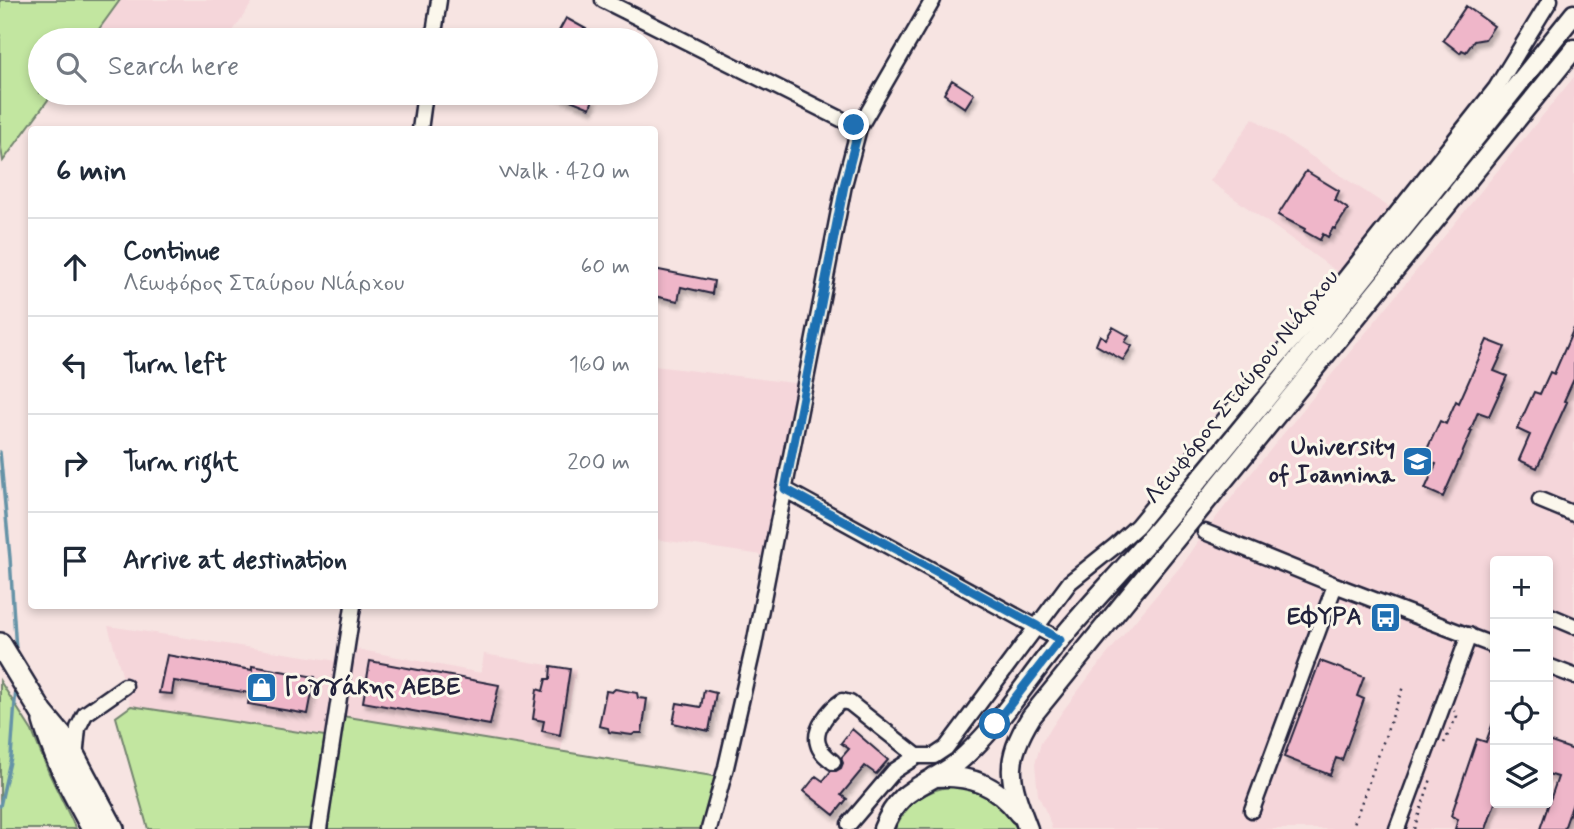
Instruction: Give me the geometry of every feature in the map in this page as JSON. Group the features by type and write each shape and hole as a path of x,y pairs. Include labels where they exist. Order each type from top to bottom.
{"highway":[{"path":"0,644 38,705 63,738 113,829"},
{"path":"38,705 51,746 93,829"}],"main road":[{"name":"Λεωφόρος Σταύρου Νιάρχου","path":"883,829 902,798 962,758 986,734 1060,640 1163,523 1574,14"},
{"name":"Λεωφόρος Σταύρου Νιάρχου","path":"1026,825 1016,797 1012,761 1015,746 1031,718 1574,49"},
{"name":"Λεωφόρος Σταύρου Νιάρχου","path":"934,777 953,776 985,784 1011,803 1026,825"}],"street":[{"path":"435,28 439,0"},
{"path":"603,0 859,128"},
{"path":"709,829 751,658 844,186 859,128 933,0"},
{"path":"849,824 894,771 917,756 934,756 946,748 1070,582 1137,526 1331,296 1496,88 1550,0"},
{"path":"421,126 423,105"},
{"path":"785,489 1060,640"},
{"path":"1540,500 1574,514"},
{"path":"1205,532 1490,644"},
{"path":"1252,810 1335,584"},
{"path":"319,829 353,609"},
{"path":"1553,617 1574,626"},
{"path":"1397,829 1469,635"},
{"path":"1553,668 1574,676"},
{"path":"75,758 78,728 85,714 125,687"},
{"path":"832,762 818,744 818,730 834,706 842,701 850,703 917,756"}],"path":[{"path":"1352,829 1404,684"}],"shaded area":[{"path":"120,0 254,0 235,28 100,28"},
{"name":"University of Ioannina","path":"1574,77 1574,829 1052,829 1038,795 1035,764 1041,743 1094,670 1185,561 1205,532"},
{"path":"1253,118 1389,207 1339,273 1210,181"},
{"path":"658,366 802,384 768,556 658,539"},
{"path":"108,626 337,661 325,736 131,706"},
{"path":"351,648 481,673 484,654 576,670 561,751 342,716"}],"green space":[{"path":"0,0 120,0 100,28 28,28 28,105 44,105 3,161 0,142"},
{"path":"0,681 32,731 76,829 0,829"},
{"path":"131,706 325,736 311,829 148,829 116,717"},
{"path":"342,716 719,777 705,829 325,829"},
{"path":"965,787 992,798 1006,812 1017,829 895,829 905,812 918,799 935,790"}],"building":[{"path":"1466,6 1494,26 1485,39 1474,41 1466,52 1462,50 1460,53 1443,40"},
{"path":"566,18 584,28 561,28"},
{"path":"952,80 974,94 965,108 944,94"},
{"path":"1306,171 1339,191 1335,200 1348,209 1328,237 1323,234 1320,240 1278,215"},
{"path":"658,270 714,281 712,294 681,287 678,301 658,297"},
{"path":"1113,327 1129,336 1125,342 1132,346 1123,360 1096,345 1100,335 1106,339"},
{"path":"1574,328 1574,379 1564,401 1567,402 1537,468 1519,460 1530,435 1517,429 1534,392 1540,394 1550,372 1554,374"},
{"path":"1487,340 1505,347 1494,371 1507,376 1489,416 1478,412 1443,497 1425,489 1436,464 1423,458 1440,421 1446,424 1456,401 1459,403"},
{"name":"Γογγάκης ΑΕΒΕ","path":"167,655 252,670 252,666 315,677 308,714 248,704 250,693 174,681 172,694 159,693"},
{"path":"370,661 499,685 490,725 363,702"},
{"path":"1320,661 1364,677 1357,696 1364,699 1342,760 1336,758 1330,775 1284,757"},
{"path":"551,666 570,669 560,735 542,731 544,721 533,719 537,689 543,691 546,679 550,679"},
{"path":"615,689 637,693 638,698 647,699 642,733 632,735 609,732 608,728 599,726 606,691 612,692"},
{"path":"704,690 716,693 709,731 673,723 677,703 701,707"},
{"path":"852,729 888,760 876,774 865,766 841,795 847,799 834,815 804,791 816,776 823,781 831,771 841,768 841,758 849,749 841,743"},
{"path":"1490,731 1490,808 1493,808 1486,829 1455,829 1458,819 1451,816 1477,739 1486,742"},
{"path":"1553,743 1574,750 1574,800 1564,829 1540,829 1547,808 1553,808 1553,791 1558,777 1553,776"}],"waterway":[{"path":"0,452 16,651"},
{"path":"0,806 11,757 16,687"}],"place":[{"name":"University of Ioannina","path":"1418,461"},
{"name":"ΕΦΥΡΑ","path":"1385,617"},
{"name":"Γογγάκης ΑΕΒΕ","path":"261,687"}],"route":[{"path":"854,125 859,128 844,186 785,489 1060,640 995,724"}]}
